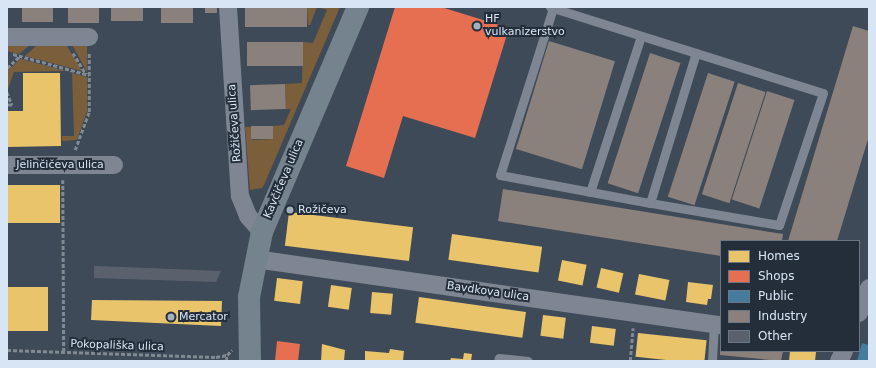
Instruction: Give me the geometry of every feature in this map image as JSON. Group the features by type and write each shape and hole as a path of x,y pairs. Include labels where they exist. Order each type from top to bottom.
{"street":[{"name":"Rožičeva ulica","path":"228,7 240,196 248,216 262,232"},
{"name":"Kavčičeva ulica","path":"250,361 250,297 255,259 262,232 358,7"},
{"path":"7,37 89,37"},
{"name":"Jelinčičeva ulica","path":"7,165 114,166"},
{"name":"Bavdkova ulica","path":"255,259 717,325"},
{"path":"860,311 869,288"},
{"path":"839,361 844,352"}],"lane":[{"path":"552,8 822,93 779,225 500,175 552,8"},
{"path":"590,192 641,36"},
{"path":"650,203 696,53"},
{"path":"712,361 717,325"},
{"path":"498,361 499,358 528,361"}],"path":[{"path":"64,37 88,74"},
{"path":"64,352 69,165 89,112 89,37"},
{"path":"7,52 88,74"},
{"path":"7,92 12,105 7,105"},
{"path":"630,361 635,313"},
{"name":"Pokopališka ulica","path":"7,350 216,357 226,355"},
{"path":"226,361 226,355 230,352"}],"shaded area":[{"path":"307,7 317,7 310,25 308,25"},
{"path":"317,7 340,7 264,185 262,188 250,190 245,127 251,127 252,140 273,139 273,126 284,125 291,109 286,109 285,84 302,83 303,42 313,43 327,10"},
{"path":"7,41 35,41 19,54 7,51"},
{"path":"70,41 87,41 87,72"},
{"path":"36,46 67,46 82,71 25,56"},
{"path":"20,59 66,71 14,72 8,89 7,71"},
{"path":"72,73 87,77 87,111 77,140 62,141 62,136 74,136"}],"building: Homes":[{"path":"23,73 60,73 61,146 7,147 7,111 23,111"},
{"path":"7,185 60,185 60,223 7,223"},
{"path":"289,212 413,227 409,261 285,246"},
{"path":"452,234 542,247 538,272 448,260"},
{"path":"562,260 587,265 583,285 558,281"},
{"path":"601,268 623,273 619,293 597,287"},
{"path":"639,274 669,280 665,301 635,295"},
{"path":"277,278 303,281 300,304 274,301"},
{"path":"688,282 713,285 711,299 708,299 707,305 686,302"},
{"path":"331,285 352,288 349,310 328,307"},
{"path":"7,287 48,287 48,331 7,331"},
{"path":"372,292 393,294 391,315 370,313"},
{"path":"419,297 526,312 522,338 415,323"},
{"path":"92,300 222,301 221,326 91,320"},
{"path":"543,315 566,318 563,339 540,336"},
{"path":"592,326 616,329 614,346 590,343"},
{"path":"638,333 707,340 704,361 675,361 635,357"},
{"path":"322,344 345,350 344,361 321,361"},
{"path":"390,349 404,351 403,361 365,361 365,351 389,353"},
{"path":"790,352 816,352 815,361 789,361"},
{"path":"464,353 472,354 471,361 450,361 451,358 463,359"}],"building: Shops":[{"path":"395,7 441,7 509,28 475,138 403,116 384,178 346,166"},
{"path":"277,341 300,344 298,361 275,361"}],"building: Public":[{"path":"862,343 869,345 869,361 857,361"}],"building: Industry":[{"path":"22,7 53,7 53,22 22,22"},
{"path":"68,7 99,7 99,23 68,23"},
{"path":"111,7 143,7 143,21 111,21"},
{"path":"161,7 193,7 193,23 161,23"},
{"path":"205,7 217,7 217,13 205,13"},
{"path":"245,7 307,7 307,27 245,27"},
{"path":"853,26 869,31 869,136 837,240 788,240"},
{"path":"549,41 615,61 582,169 516,149"},
{"path":"247,42 303,42 303,66 247,66"},
{"path":"650,53 680,63 638,193 608,183"},
{"path":"708,73 735,82 694,205 668,197"},
{"path":"738,83 766,92 729,203 702,194"},
{"path":"285,84 286,109 251,110 250,85"},
{"path":"767,91 795,100 759,208 732,199"},
{"path":"251,126 273,126 273,139 251,139"},
{"path":"503,189 783,234 782,240 720,240 720,256 498,221"},
{"path":"720,352 783,352 781,361 720,355"}],"building: Other":[{"path":"94,266 221,271 216,282 94,278"}],"place":[{"name":"HF vulkanizerstvo","path":"477,26"},
{"name":"Rožičeva","path":"290,210"},
{"name":"Mercator","path":"171,317"}]}
